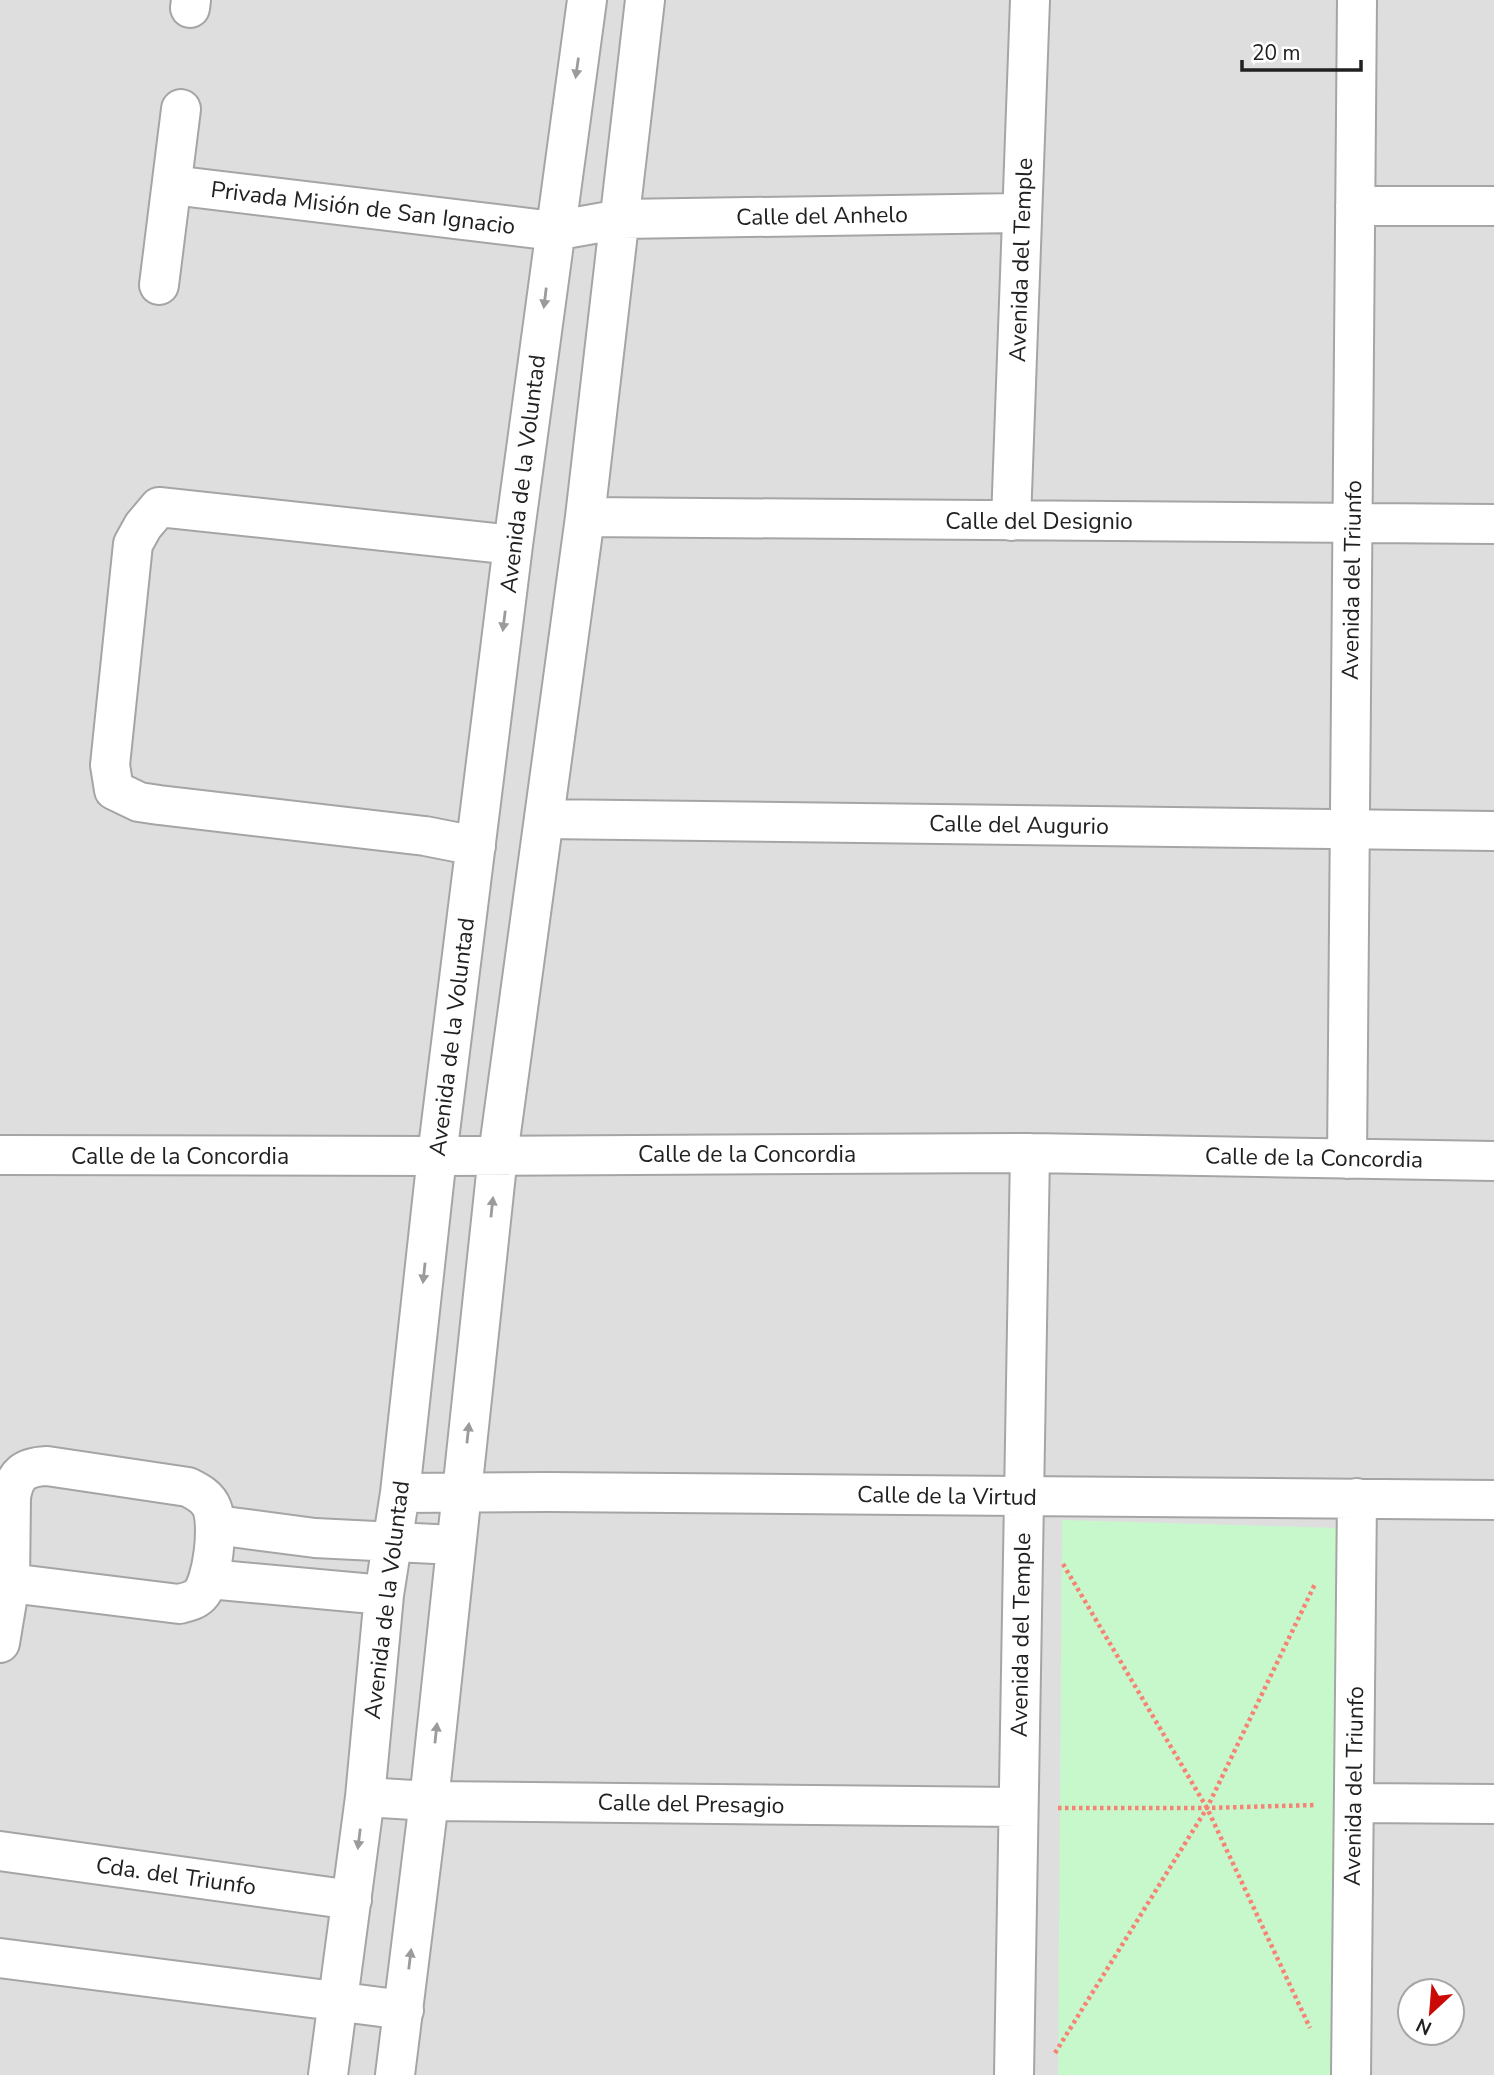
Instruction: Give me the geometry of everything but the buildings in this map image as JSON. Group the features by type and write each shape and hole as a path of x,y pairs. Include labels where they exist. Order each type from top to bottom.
{"street":[{"name":"Avenida de la Voluntad","path":"328,2075 365,1797 384,1595 400,1493 437,1156 513,545 587,0"},
{"path":"395,2075 429,1801 498,1155 585,517 645,0"},
{"name":"Avenida del Temple","path":"1011,521 1030,0"},
{"name":"Avenida del Triunfo","path":"1347,1159 1357,0"},
{"path":"159,285 181,109"},
{"name":"Privada Misión de San Ignacio","path":"172,186 554,231 621,219"},
{"path":"1355,206 1494,206"},
{"name":"Calle del Anhelo","path":"621,219 1022,213"},
{"path":"476,846 425,836 139,802 114,790 110,765 133,544 159,507 513,545"},
{"name":"Calle del Designio","path":"585,517 1494,524"},
{"name":"Calle del Augurio","path":"544,819 1494,831"},
{"name":"Avenida del Temple","path":"1030,1153 1018,1807 1031,2069"},
{"name":"Calle de la Concordia","path":"0,1155 1030,1153 1494,1161"},
{"path":"0,1643 10,1583 11,1497 13,1483 20,1472 31,1467 47,1466 188,1487 203,1495 212,1507 216,1525 209,1579 201,1594 192,1601 180,1604 10,1583"},
{"name":"Calle de la Virtud","path":"400,1493 1494,1500"},
{"name":"Avenida del Triunfo","path":"1351,2075 1357,1498"},
{"path":"216,1525 315,1538 455,1545"},
{"path":"310,1588 315,1538"},
{"path":"209,1579 384,1595"},
{"name":"Calle del Presagio","path":"365,1797 429,1801 1018,1807"},
{"path":"1354,1804 1494,1804"},
{"name":"Cda. del Triunfo","path":"0,1851 352,1900"},
{"path":"0,1958 404,2010"}],"path":[{"path":"1059,1556 1207,1808 1315,2039"},
{"path":"1031,2069 1207,1808 1321,1572"},
{"path":"1018,1807 1207,1808 1354,1804"}],"shaded area":[{"path":"0,0 1494,0 1494,2075 0,2075"}],"green space":[{"path":"1062,1520 1339,1528 1335,2075 1058,2075"}]}
